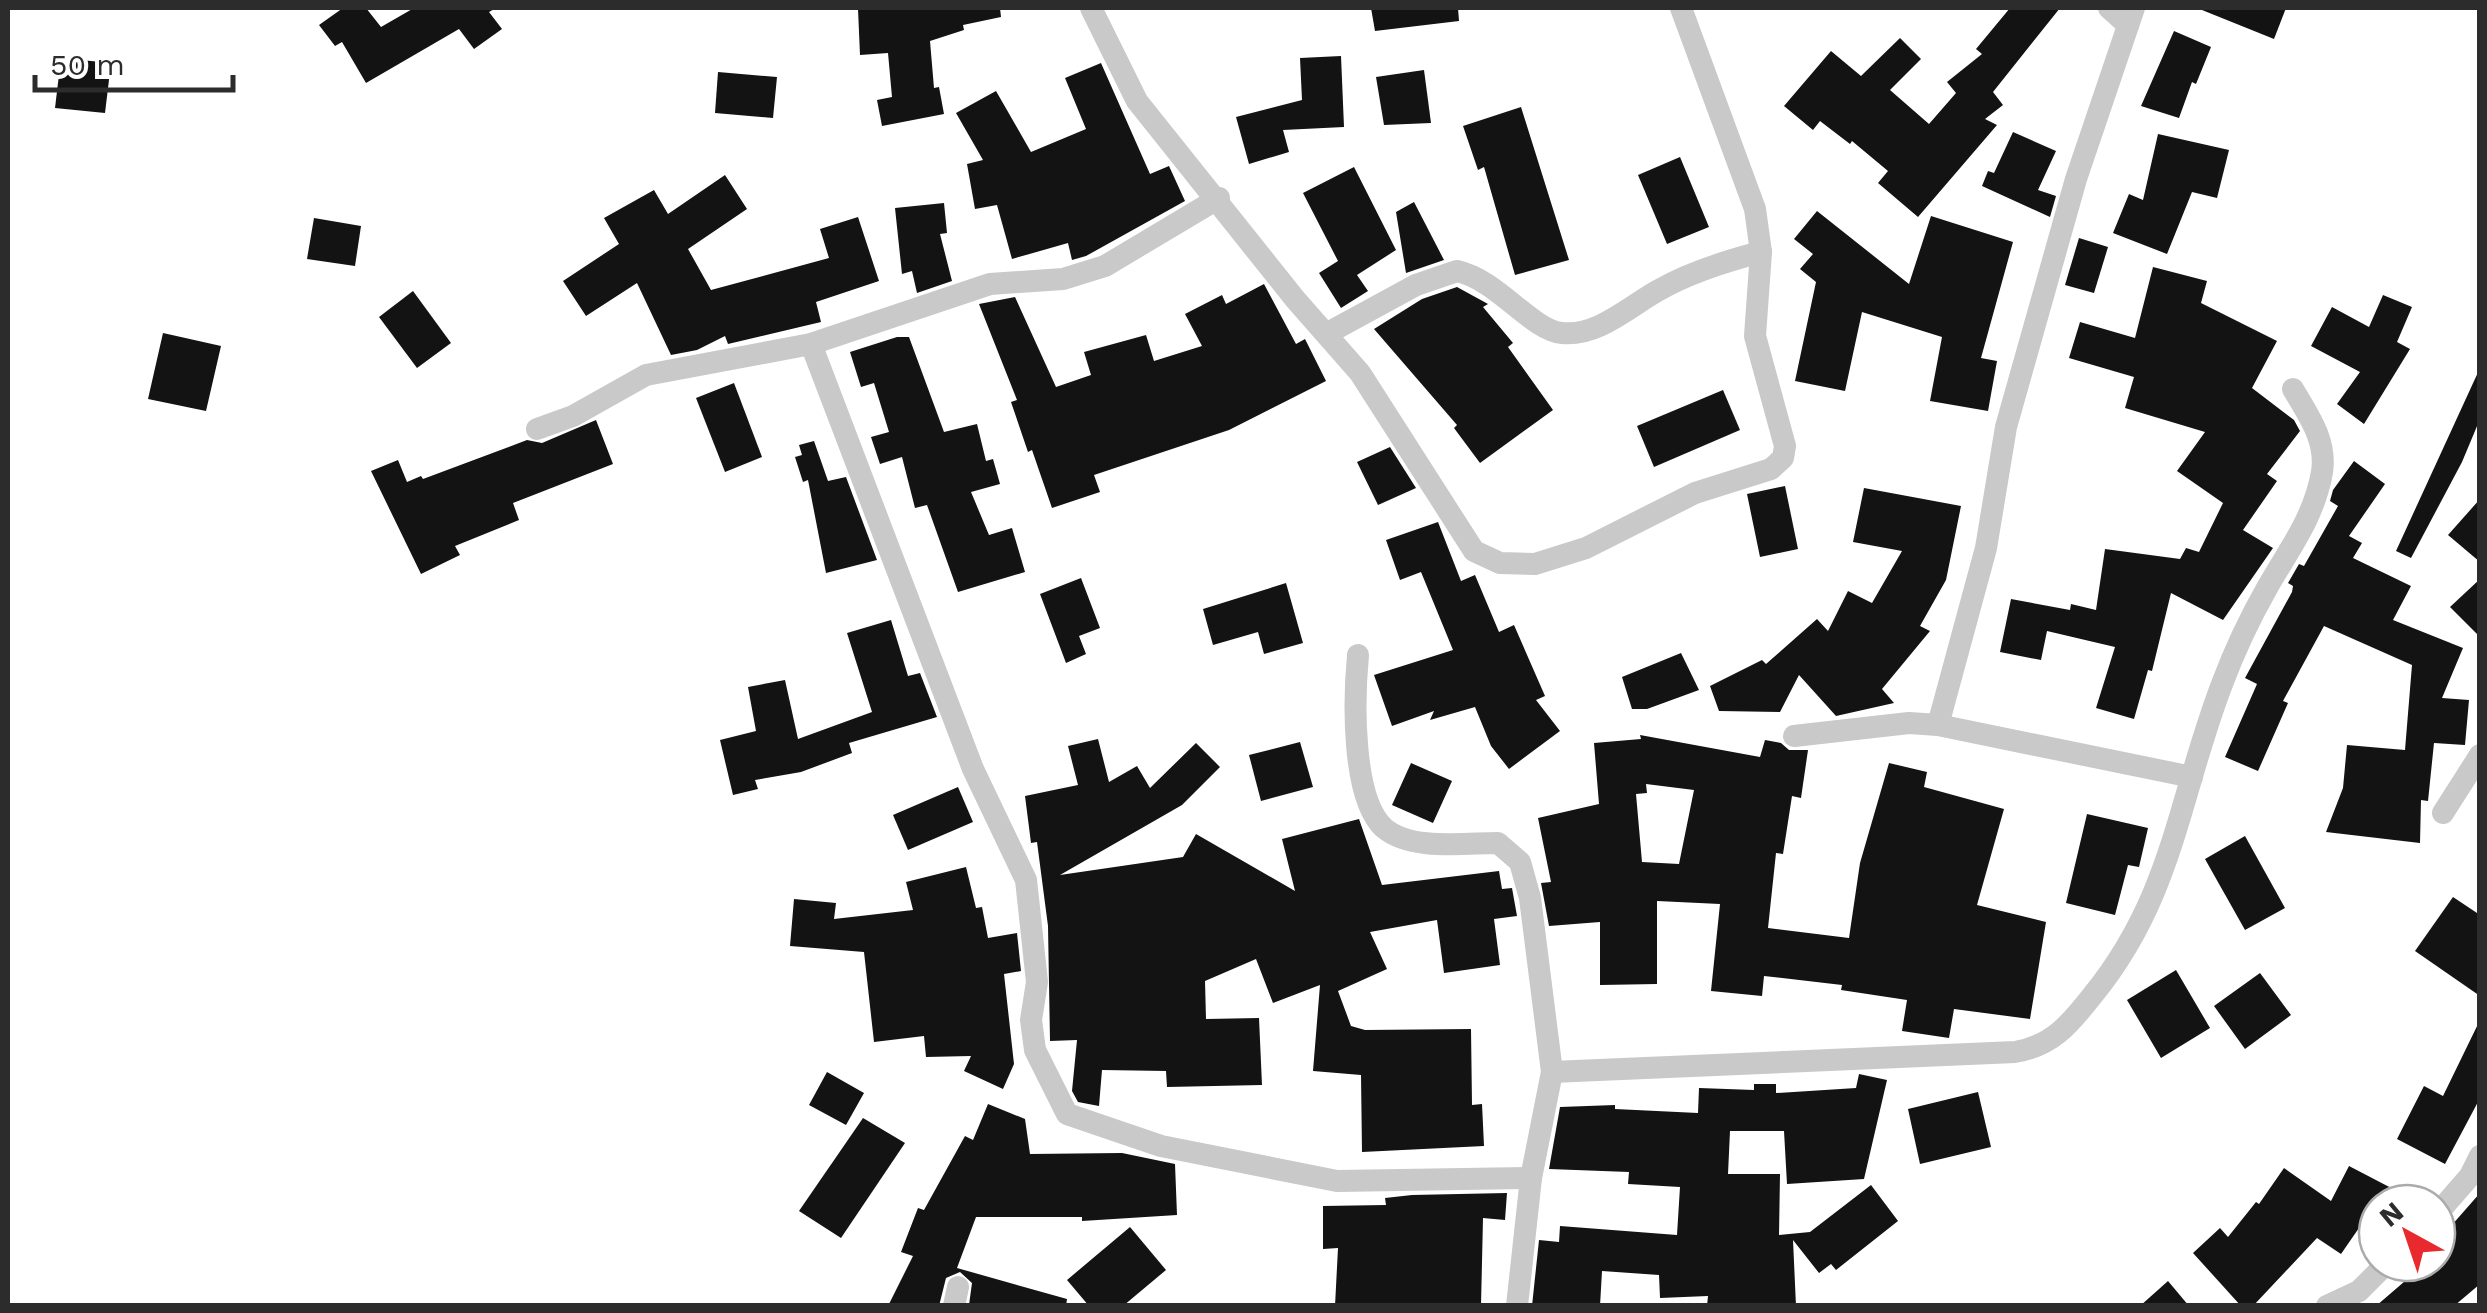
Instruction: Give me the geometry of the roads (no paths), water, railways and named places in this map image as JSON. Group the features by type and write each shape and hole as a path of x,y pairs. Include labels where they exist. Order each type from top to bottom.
{"street":[{"path":"1091,8 1138,101 1360,374 1474,550 1500,563 1535,564 1586,548 1695,493 1771,469 1783,458 1785,446 1755,336 1760,252 1755,209 1681,8"},
{"path":"1938,725 1986,548 2006,427 2076,179 2131,16 2109,8"},
{"path":"537,430 573,416 646,375 811,344 990,284 1062,279 1105,266 1219,198"},
{"path":"1326,334 1416,285 1457,271 1496,287 1543,326 1562,334 1595,326 1632,310 1658,290 1718,264 1760,252"},
{"path":"811,344 973,769 1026,880 1036,982 1030,1020 1035,1050 1067,1114 1160,1146 1337,1181 1531,1178"},
{"path":"1552,1072 2038,1048 2059,1035 2128,952 2155,899 2222,683 2266,589 2307,525 2323,468 2320,436 2293,389"},
{"path":"1358,656 1354,704 1366,802 1385,829 1422,842 1498,843 1520,862 1530,898 1552,1072 1531,1178 1518,1306"},
{"path":"1794,736 1910,723 1938,725 2192,777"},
{"path":"2443,813 2480,755"},
{"path":"2457,1191 2480,1156"},
{"path":"2327,1306 2366,1283"}]}
